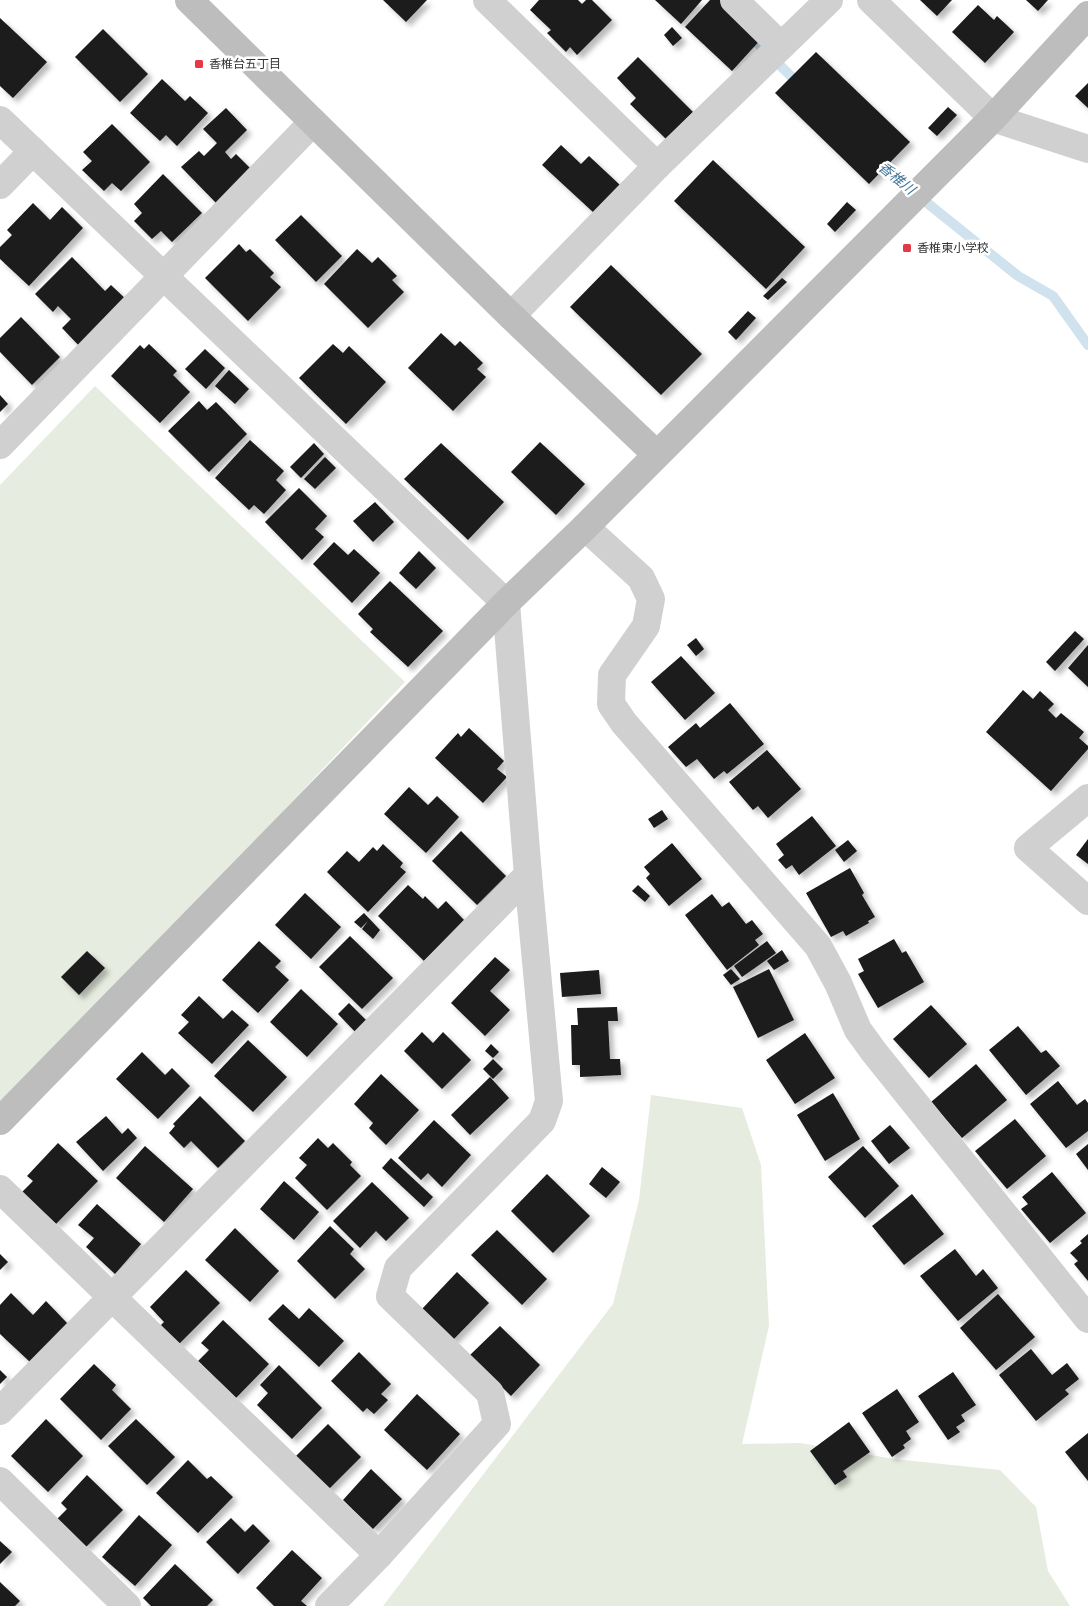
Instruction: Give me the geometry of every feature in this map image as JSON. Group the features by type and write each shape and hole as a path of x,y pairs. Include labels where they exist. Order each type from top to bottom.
{"street":[{"path":"188,0 511,316 656,454"},
{"path":"487,0 657,166"},
{"path":"734,0 781,46"},
{"path":"511,316 657,166 829,0"},
{"path":"871,0 992,118 1088,149"},
{"path":"0,1121 506,603 992,118 1088,15"},
{"path":"0,120 506,603 549,1101 542,1121 398,1268 390,1296 490,1393 498,1424 330,1606"},
{"path":"0,445 313,122"},
{"path":"0,185 33,151"},
{"path":"584,526 641,578 651,599 646,626 612,675 611,704 624,723 818,946 838,983 858,1030 1088,1319"},
{"path":"1088,798 1028,848 1088,901"},
{"path":"0,1411 528,875"},
{"path":"0,1189 379,1555"},
{"path":"0,1481 127,1606"}],"shaded area":[{"path":"95,386 405,682 0,1111 0,485"},
{"path":"651,1095 742,1108 761,1165 769,1326 742,1444 800,1443 894,1459 1000,1470 1036,1507 1048,1571 1070,1606 383,1606 613,1304 639,1200"}],"building":[{"path":"383,0 427,0 406,22"},
{"path":"539,0 578,0 582,4 586,0 592,0 612,20 577,55 570,47 566,52 547,33 551,30 530,10"},
{"path":"655,0 702,0 681,24"},
{"path":"710,0 730,0 763,37 732,71 685,27"},
{"path":"920,0 952,0 937,16"},
{"path":"1026,0 1048,0 1038,11"},
{"path":"978,5 994,20 997,16 1014,32 985,63 952,32"},
{"path":"0,18 47,62 13,98 0,86"},
{"path":"672,27 682,38 673,46 664,35"},
{"path":"103,29 148,74 120,102 75,57"},
{"path":"816,52 910,142 869,184 775,93"},
{"path":"638,57 693,112 666,139 630,104 636,98 617,78"},
{"path":"162,79 185,101 190,96 208,113 177,146 166,135 160,141 130,113"},
{"path":"1088,83 1088,108 1075,96"},
{"path":"948,107 957,115 937,136 928,128"},
{"path":"226,108 247,130 225,152 231,159 236,154 253,171 218,205 181,167 199,151 204,156 217,143 203,129"},
{"path":"112,124 150,162 121,191 112,183 104,191 82,170 92,161 83,152"},
{"path":"561,145 581,164 589,156 620,185 594,213 542,165"},
{"path":"713,160 805,247 766,289 674,201"},
{"path":"163,174 202,213 172,242 161,231 152,239 134,221 142,213 134,204"},
{"path":"847,202 856,210 835,232 827,224"},
{"path":"33,203 50,220 62,207 83,228 29,286 0,259 0,247 12,235 7,230"},
{"path":"301,215 342,256 316,282 275,240"},
{"path":"239,244 246,252 250,249 274,273 270,277 281,287 248,321 205,278"},
{"path":"357,249 372,263 378,257 397,276 392,280 404,292 368,328 324,284"},
{"path":"72,257 105,291 111,285 130,303 84,351 62,328 71,319 58,306 53,312 35,294"},
{"path":"611,265 702,354 661,395 570,307"},
{"path":"782,278 787,282 768,300 763,296"},
{"path":"748,311 756,318 736,340 728,332"},
{"path":"21,317 60,357 32,385 0,352 0,338"},
{"path":"441,333 455,346 460,341 483,363 477,369 486,377 453,411 408,368"},
{"path":"149,344 177,371 173,375 190,392 160,423 111,376 140,345 144,349"},
{"path":"333,344 343,353 349,346 386,382 346,424 299,378"},
{"path":"205,349 225,368 206,389 185,369"},
{"path":"229,370 249,389 235,404 215,386"},
{"path":"0,395 8,404 0,412"},
{"path":"199,401 207,410 216,402 247,434 209,472 168,431"},
{"path":"250,440 284,471 276,480 286,490 264,514 254,505 249,510 215,478"},
{"path":"540,442 585,484 556,515 511,472"},
{"path":"314,443 324,454 301,478 290,467"},
{"path":"441,443 504,502 468,540 404,479"},
{"path":"325,457 336,468 315,489 304,479"},
{"path":"299,488 327,516 315,529 324,537 302,560 265,522"},
{"path":"375,502 394,522 373,542 353,521"},
{"path":"334,542 348,555 354,549 380,573 352,603 313,564"},
{"path":"419,551 436,568 416,589 399,573"},
{"path":"390,581 443,631 408,667 370,632 373,629 358,614"},
{"path":"1075,631 1084,639 1055,671 1046,662"},
{"path":"696,638 704,649 696,656 687,645"},
{"path":"1088,645 1088,687 1068,668"},
{"path":"681,656 715,693 685,720 651,682"},
{"path":"1023,690 1033,699 1040,691 1054,704 1048,710 1056,718 1061,713 1084,732 1079,738 1088,746 1088,749 1051,791 986,732"},
{"path":"730,703 764,744 727,774 724,771 714,779 697,759 686,767 668,747 696,723 700,728"},
{"path":"469,728 504,761 497,769 507,777 483,803 435,758 458,733 461,737"},
{"path":"767,750 801,789 768,818 758,806 753,810 729,782"},
{"path":"409,787 428,805 437,796 459,817 426,853 384,814"},
{"path":"662,810 668,819 654,828 648,819"},
{"path":"812,816 836,846 799,875 792,865 786,869 778,860 784,855 776,844"},
{"path":"461,831 506,876 477,905 432,861"},
{"path":"1088,839 1088,864 1076,855"},
{"path":"848,840 857,851 844,862 835,850"},
{"path":"672,843 702,879 669,906 646,878 650,874 644,867"},
{"path":"383,844 403,863 400,867 406,872 368,912 327,872 347,851 359,862 373,847 377,851"},
{"path":"850,868 864,893 862,895 875,917 868,921 869,923 846,936 843,931 831,937 806,893"},
{"path":"408,885 423,899 425,896 438,909 446,901 464,920 424,961 378,916"},
{"path":"638,885 650,896 645,902 632,891"},
{"path":"305,893 341,927 311,959 275,925"},
{"path":"712,894 722,907 729,902 746,924 752,920 763,934 755,940 759,945 727,970 685,915"},
{"path":"364,913 380,930 373,939 362,929 368,921 361,928 354,922"},
{"path":"350,936 393,978 362,1009 319,967"},
{"path":"894,939 902,953 906,951 924,982 878,1008 858,974 864,971 858,959"},
{"path":"259,941 281,961 275,967 289,980 258,1013 222,980"},
{"path":"767,941 776,953 742,977 734,966"},
{"path":"782,950 789,961 774,970 767,961"},
{"path":"87,951 105,968 79,995 61,977"},
{"path":"495,957 510,970 490,991 510,1010 485,1036 451,1003"},
{"path":"731,969 740,979 731,985 723,975"},
{"path":"769,969 794,1020 758,1038 733,987"},
{"path":"599,970 601,994 562,997 560,973"},
{"path":"301,989 338,1024 307,1057 270,1022"},
{"path":"199,996 223,1019 232,1010 249,1025 212,1064 178,1033 189,1022 181,1015"},
{"path":"349,1003 370,1024 359,1036 338,1014"},
{"path":"931,1005 967,1044 929,1078 893,1039"},
{"path":"617,1007 618,1021 608,1021 610,1059 620,1059 621,1075 580,1077 580,1065 572,1065 571,1025 578,1025 577,1008"},
{"path":"1018,1026 1041,1053 1046,1050 1060,1066 1026,1095 989,1050"},
{"path":"422,1032 433,1043 443,1032 471,1060 442,1089 404,1051"},
{"path":"805,1033 835,1078 795,1104 766,1060"},
{"path":"248,1040 287,1077 253,1112 214,1076"},
{"path":"491,1044 499,1052 493,1058 485,1051"},
{"path":"142,1052 165,1075 172,1068 190,1086 158,1119 116,1079"},
{"path":"493,1059 503,1069 493,1079 483,1069"},
{"path":"976,1064 1007,1100 962,1138 931,1102"},
{"path":"381,1074 419,1110 386,1145 369,1128 373,1123 354,1104"},
{"path":"490,1077 509,1098 470,1135 451,1115"},
{"path":"1058,1081 1077,1105 1085,1099 1088,1103 1088,1131 1066,1148 1030,1104"},
{"path":"833,1093 860,1139 825,1161 797,1115"},
{"path":"200,1096 245,1141 218,1168 191,1141 184,1148 169,1133 175,1126 173,1124"},
{"path":"106,1116 122,1134 128,1128 137,1138 103,1171 76,1142"},
{"path":"1015,1119 1046,1156 1007,1189 975,1151"},
{"path":"434,1120 471,1155 442,1187 428,1173 421,1180 398,1158"},
{"path":"890,1125 910,1148 889,1164 871,1141"},
{"path":"318,1138 328,1148 333,1143 352,1162 350,1165 361,1176 327,1210 295,1178 307,1165 299,1158"},
{"path":"58,1143 98,1181 56,1224 22,1192 33,1181 27,1176"},
{"path":"1088,1144 1088,1170 1076,1154"},
{"path":"145,1146 193,1189 164,1222 116,1178"},
{"path":"863,1146 899,1186 865,1218 828,1177"},
{"path":"391,1158 433,1197 424,1207 382,1168"},
{"path":"602,1167 620,1182 606,1198 589,1184"},
{"path":"1052,1172 1086,1213 1050,1243 1021,1209 1028,1204 1022,1197"},
{"path":"547,1174 590,1216 553,1253 511,1211"},
{"path":"284,1181 319,1212 294,1240 260,1209"},
{"path":"372,1182 409,1218 386,1241 376,1231 360,1248 333,1221"},
{"path":"912,1194 944,1234 904,1265 872,1226"},
{"path":"97,1204 141,1244 115,1274 86,1247 94,1238 78,1225"},
{"path":"330,1226 354,1249 350,1254 365,1269 335,1299 297,1261"},
{"path":"235,1228 279,1271 250,1302 205,1260"},
{"path":"497,1230 547,1279 522,1305 471,1255"},
{"path":"1088,1234 1088,1281 1074,1264 1078,1261 1070,1253 1082,1243 1080,1241"},
{"path":"955,1249 976,1276 983,1269 998,1288 958,1321 920,1276"},
{"path":"0,1254 8,1262 0,1270"},
{"path":"186,1270 220,1303 178,1345 160,1326 164,1322 150,1307"},
{"path":"457,1272 489,1303 452,1341 421,1310"},
{"path":"11,1293 33,1315 46,1301 68,1324 30,1362 0,1334 0,1305"},
{"path":"998,1294 1035,1337 996,1370 960,1328"},
{"path":"283,1304 299,1319 309,1308 344,1341 319,1367 268,1319"},
{"path":"223,1320 269,1364 236,1398 198,1361 209,1350 201,1343"},
{"path":"500,1326 540,1365 511,1396 470,1355"},
{"path":"1031,1349 1052,1375 1067,1363 1079,1379 1065,1390 1069,1394 1036,1421 999,1375"},
{"path":"359,1352 391,1384 381,1394 388,1400 374,1414 367,1408 363,1412 331,1381"},
{"path":"94,1364 116,1385 112,1390 131,1409 101,1440 60,1399"},
{"path":"279,1365 322,1408 292,1439 257,1405 268,1393 260,1385"},
{"path":"0,1370 7,1377 0,1384"},
{"path":"953,1372 976,1405 961,1415 965,1421 956,1427 960,1432 948,1440 918,1396"},
{"path":"897,1389 919,1422 906,1431 911,1439 903,1445 905,1448 892,1457 862,1413"},
{"path":"417,1394 460,1434 427,1470 384,1430"},
{"path":"46,1419 83,1456 48,1492 11,1456"},
{"path":"136,1419 175,1457 147,1485 108,1446"},
{"path":"849,1422 870,1452 843,1471 847,1477 835,1485 810,1451"},
{"path":"328,1424 361,1457 328,1490 295,1457"},
{"path":"1088,1433 1088,1481 1065,1452"},
{"path":"188,1460 207,1479 211,1476 233,1497 198,1533 156,1493"},
{"path":"371,1469 402,1499 373,1529 343,1500"},
{"path":"87,1475 123,1510 86,1547 57,1519 67,1509 61,1503"},
{"path":"139,1515 172,1545 135,1586 102,1557"},
{"path":"231,1518 245,1532 253,1524 270,1541 238,1574 206,1542"},
{"path":"0,1541 12,1552 0,1564"},
{"path":"292,1550 322,1578 301,1601 307,1606 274,1606 256,1588"},
{"path":"175,1564 213,1600 207,1606 151,1606 143,1598"},
{"path":"0,1582 20,1601 15,1606 0,1606"}],"waterway":[{"name":"香椎川","path":"748,34 800,85"},
{"name":"香椎川","path":"875,161 1018,276 1053,296 1088,345"}],"place":[{"name":"香椎台五丁目","path":"199,64"},
{"name":"香椎東小学校","path":"907,248"}]}
